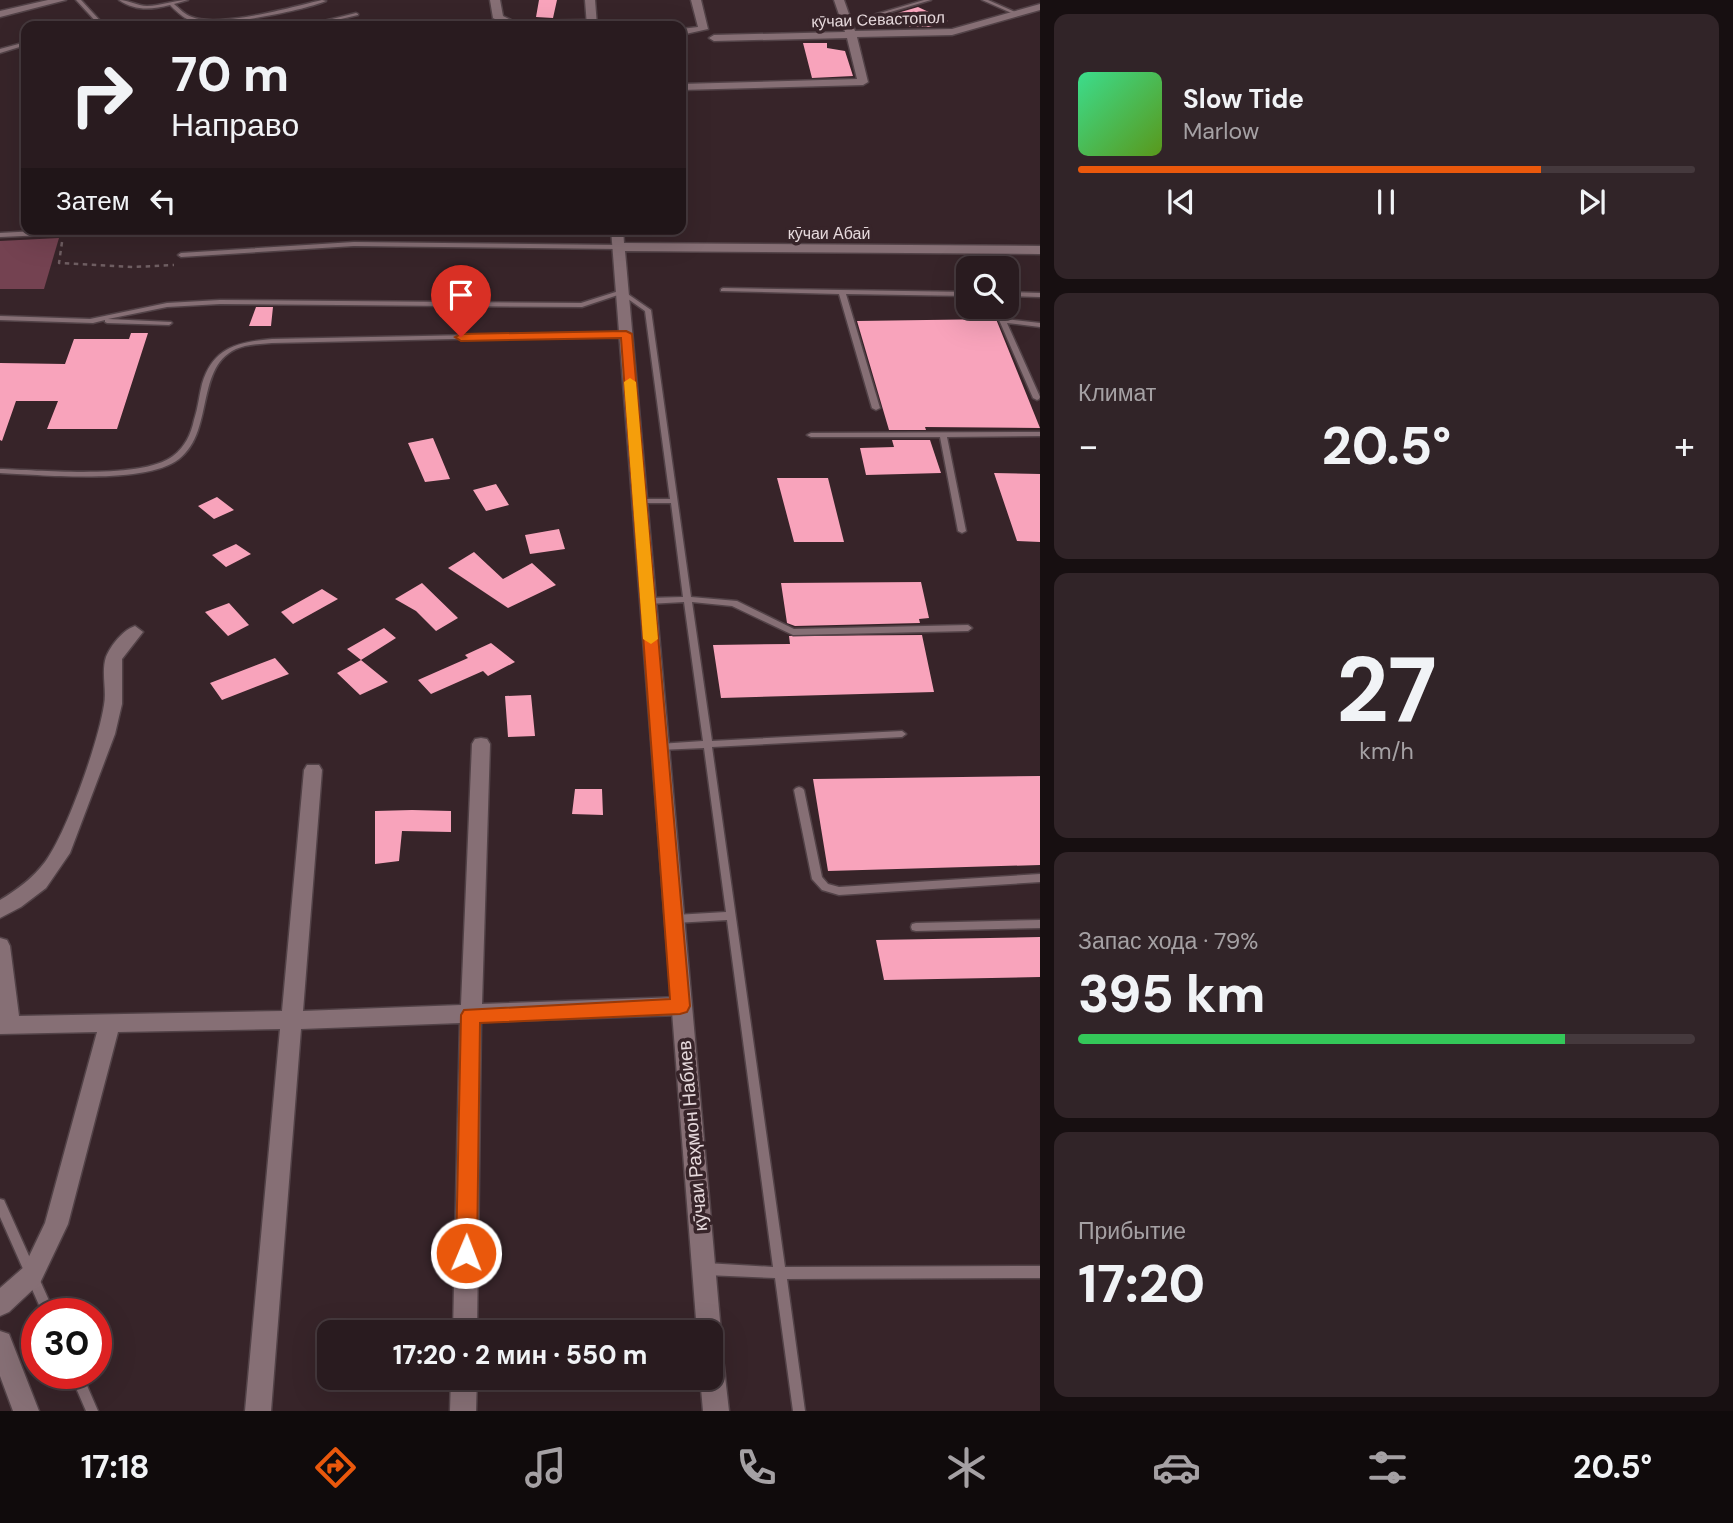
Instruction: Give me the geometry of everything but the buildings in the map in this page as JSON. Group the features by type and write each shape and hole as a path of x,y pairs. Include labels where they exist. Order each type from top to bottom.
{"street":[{"path":"0,14 61,0"},
{"path":"495,0 498,18 504,21"},
{"path":"590,0 592,21"},
{"path":"686,31 703,29 696,0"},
{"path":"686,87 863,82 848,23 839,0"},
{"name":"кӯчаи Севастопол","path":"714,38 852,37 952,32 1040,7"},
{"name":"кӯчаи Абаӣ","path":"618,238 1040,250"},
{"name":"кӯчаи Раҳмон Набиев","path":"618,238 708,1320"},
{"path":"0,911 32,890 51,869 65,841 95,770 113,702 110,665 119,648 135,632"},
{"path":"465,1320 471,1015 481,744"},
{"path":"258,1411 313,770"},
{"path":"0,946 4,1024 290,1020 680,1006"},
{"path":"0,1304 32,1275 56,1224 110,1022"},
{"path":"0,1343 26,1411"},
{"path":"463,1411 464,1390"},
{"path":"714,1390 716,1411"}],"lane":[{"path":"78,0 98,21"},
{"path":"121,0 135,8 186,0"},
{"path":"848,23 929,0"},
{"path":"171,4 189,19 226,19 324,1"},
{"path":"988,1 1018,14"},
{"path":"327,21 356,14"},
{"path":"0,51 21,45"},
{"path":"0,234 21,234"},
{"path":"181,255 354,244 618,238"},
{"path":"723,290 956,294"},
{"path":"89,321 167,305 220,302 582,304 622,292 648,310 799,1411"},
{"path":"842,292 876,408"},
{"path":"1019,294 1040,295"},
{"path":"0,318 169,323"},
{"path":"1037,398 1003,321 1040,325"},
{"path":"0,471 122,473 173,461 190,447 209,369 218,357 240,345 272,341 626,334"},
{"path":"811,435 1040,434"},
{"path":"943,435 962,531"},
{"path":"640,500 674,501"},
{"path":"648,601 688,599 734,603 793,632 968,628"},
{"path":"659,747 902,734"},
{"path":"799,790 817,879 825,887 839,891 1040,878"},
{"path":"673,919 731,916"},
{"path":"916,927 1040,924"},
{"path":"0,1204 42,1298"},
{"path":"703,1269 780,1273 1040,1272"},
{"path":"82,1389 92,1411"}],"path":[{"path":"62,235 60,262 133,267 175,265 181,255"}],"shaded area":[{"path":"59,238 44,289 0,289 0,241"}],"slow traffic":[{"path":"630,382 651,639"}],"route":[{"path":"461,337 626,334 680,1006 471,1015 466,1253"}]}
